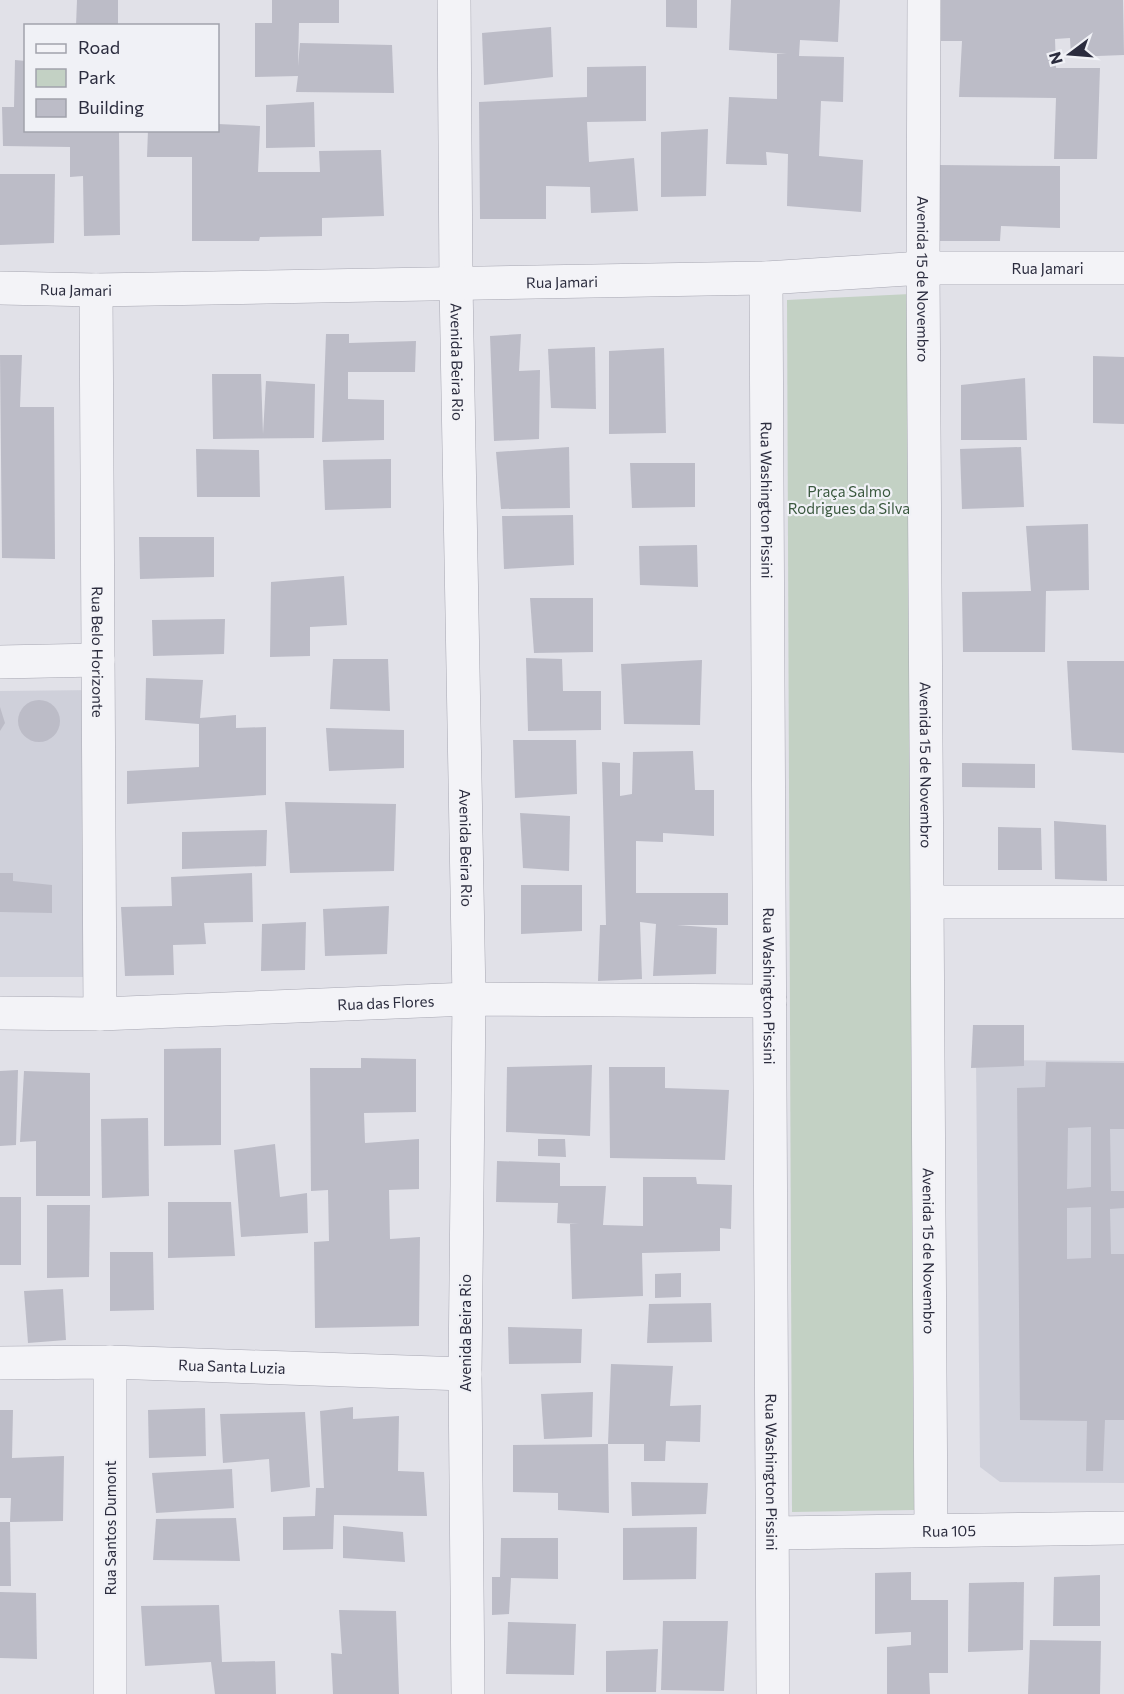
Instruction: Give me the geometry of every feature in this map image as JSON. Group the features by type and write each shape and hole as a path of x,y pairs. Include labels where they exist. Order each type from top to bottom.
{"street":[{"name":"Avenida Beira Rio","path":"454,0 456,283 469,999 465,1374 468,1694"},
{"name":"Avenida 15 de Novembro","path":"924,0 923,268 931,1530"},
{"name":"Rua Jamari","path":"0,288 96,290 766,278 923,268 1124,268"},
{"name":"Rua Washington Pissini","path":"766,278 772,1694"},
{"name":"Rua Belo Horizonte","path":"96,290 100,1014"},
{"path":"0,662 98,660"},
{"path":"928,902 1124,902"},
{"name":"Rua das Flores","path":"0,1013 100,1014 469,999 770,1001"},
{"name":"Rua Santa Luzia","path":"0,1363 110,1362 465,1374"},
{"name":"Rua Santos Dumont","path":"110,1362 110,1694"},
{"name":"Rua 105","path":"773,1533 1124,1528"}],"shaded area":[{"path":"97,690 100,977 0,977 0,691"},
{"path":"976,1060 1124,1061 1124,1483 1000,1482 980,1467"}],"green space":[{"name":"Praça Salmo Rodrigues da Silva","path":"910,294 914,1510 792,1512 787,300"}],"building":[{"path":"77,0 118,0 118,24 76,24"},
{"path":"272,0 339,0 339,23 299,23 298,66 300,43 392,45 394,93 296,92 298,76 255,77 255,23 272,23"},
{"path":"666,0 697,0 697,28 666,27"},
{"path":"731,0 840,0 838,42 800,40 799,56 844,57 843,102 821,101 819,156 863,160 861,212 787,206 788,154 766,152 767,165 726,164 729,97 777,99 777,54 787,54 729,50"},
{"path":"940,0 1123,0 1124,55 1071,57 1070,38 1055,39 1056,68 1100,68 1097,159 1054,159 1056,98 959,97 962,41 941,41"},
{"path":"551,27 553,77 484,85 482,33"},
{"path":"15,60 24,61 24,132 119,132 120,235 84,236 83,176 70,177 70,147 3,146 2,107 14,107"},
{"path":"646,66 646,121 587,122 589,162 634,158 638,211 591,213 590,187 546,186 546,219 480,219 479,102 587,97 587,67"},
{"path":"314,102 315,147 266,148 266,105"},
{"path":"219,124 260,126 258,172 320,172 319,151 381,150 384,216 322,218 322,236 260,237 259,241 192,241 192,157 147,157 148,132 219,132"},
{"path":"708,129 706,196 661,197 661,132"},
{"path":"938,165 1060,166 1060,228 1001,226 1000,241 938,241"},
{"path":"0,174 55,174 54,243 0,245"},
{"path":"326,334 349,334 349,343 416,341 415,372 348,372 348,399 384,400 384,440 322,442"},
{"path":"521,334 519,371 540,370 539,439 494,441 490,336"},
{"path":"595,347 596,409 551,408 548,349"},
{"path":"664,348 666,433 609,434 609,351"},
{"path":"0,355 22,355 20,407 54,407 55,559 2,558"},
{"path":"1093,356 1124,357 1124,424 1093,423"},
{"path":"212,374 261,374 263,434 266,381 315,384 314,438 213,439"},
{"path":"1025,378 1027,440 961,440 961,385"},
{"path":"569,447 570,508 501,509 496,452"},
{"path":"1021,447 1024,507 962,509 960,449"},
{"path":"196,449 259,450 260,497 197,497"},
{"path":"391,459 391,508 325,510 323,460"},
{"path":"630,463 695,463 695,507 632,508"},
{"path":"573,515 574,565 504,569 502,516"},
{"path":"1088,524 1089,590 1046,591 1045,652 963,652 962,592 1031,591 1026,526"},
{"path":"139,537 214,537 214,577 140,579"},
{"path":"697,545 698,587 640,585 639,546"},
{"path":"344,576 347,625 310,627 310,656 270,657 271,582"},
{"path":"530,598 593,598 593,652 534,653"},
{"path":"225,619 224,654 153,656 152,620"},
{"path":"526,658 562,659 563,691 601,691 601,730 528,731"},
{"path":"333,659 388,659 390,711 330,709"},
{"path":"702,660 700,725 624,724 621,664"},
{"path":"1067,661 1124,661 1124,753 1072,750"},
{"path":"146,678 203,680 200,718 236,715 236,728 266,727 266,795 127,804 127,771 199,767 199,724 145,720"},
{"path":"39,700 54,706 60,721 54,736 39,742 24,736 18,721 24,706"},
{"path":"0,707 5,723 0,731"},
{"path":"326,728 404,730 404,768 329,771"},
{"path":"513,740 576,740 577,794 515,798"},
{"path":"693,751 695,790 714,790 714,836 663,833 663,842 636,841 636,893 728,893 728,925 677,925 717,928 716,974 653,976 656,924 640,922 642,979 598,981 600,925 606,925 602,762 620,763 620,796 632,794 633,752"},
{"path":"962,763 1035,764 1035,788 962,787"},
{"path":"285,802 396,804 394,871 290,873"},
{"path":"520,813 570,816 569,871 523,868"},
{"path":"1054,821 1106,825 1107,881 1055,879"},
{"path":"998,827 1041,828 1042,870 998,870"},
{"path":"267,830 266,866 182,869 182,832"},
{"path":"0,873 13,873 13,881 52,885 52,913 0,912"},
{"path":"252,873 253,922 204,923 206,944 173,945 174,975 125,976 121,907 172,906 171,877"},
{"path":"521,885 582,885 582,931 521,934"},
{"path":"389,906 387,954 325,956 323,909"},
{"path":"306,922 305,970 261,971 262,924"},
{"path":"973,1025 1024,1025 1024,1066 971,1068"},
{"path":"221,1048 221,1145 164,1146 164,1049"},
{"path":"361,1058 416,1059 416,1112 364,1113 365,1143 419,1139 419,1189 389,1190 390,1239 420,1237 419,1326 315,1328 314,1242 329,1241 328,1190 311,1191 310,1068 361,1068"},
{"path":"1046,1062 1124,1063 1124,1129 1110,1129 1111,1191 1124,1191 1124,1208 1110,1209 1111,1254 1124,1254 1124,1420 1105,1420 1103,1471 1086,1471 1087,1421 1020,1420 1017,1088 1045,1087","holes":["1091,1127 1091,1187 1067,1189 1068,1128","1091,1207 1091,1258 1067,1259 1067,1208"]},
{"path":"592,1065 590,1136 506,1132 507,1067"},
{"path":"609,1067 665,1067 665,1088 729,1090 725,1160 610,1158"},
{"path":"18,1070 16,1145 0,1146 0,1071"},
{"path":"24,1071 90,1073 90,1196 36,1196 36,1141 20,1142"},
{"path":"148,1118 149,1196 102,1198 101,1119"},
{"path":"538,1139 565,1139 566,1157 538,1156"},
{"path":"275,1144 280,1197 307,1193 308,1233 241,1237 234,1150"},
{"path":"497,1161 560,1163 560,1186 606,1186 603,1225 643,1226 643,1177 696,1177 697,1184 732,1185 731,1229 720,1228 720,1251 642,1253 643,1296 572,1299 570,1224 579,1224 557,1223 558,1203 496,1202"},
{"path":"0,1197 21,1197 21,1265 0,1265"},
{"path":"168,1202 231,1202 235,1256 168,1258"},
{"path":"47,1205 90,1205 89,1277 47,1278"},
{"path":"110,1252 153,1252 154,1310 110,1311"},
{"path":"681,1273 681,1297 655,1298 655,1274"},
{"path":"63,1289 66,1340 28,1343 24,1291"},
{"path":"711,1303 712,1342 647,1343 649,1304"},
{"path":"508,1327 582,1329 581,1363 509,1364"},
{"path":"611,1364 673,1366 670,1406 701,1405 700,1442 666,1441 665,1461 644,1461 644,1444 608,1444"},
{"path":"593,1392 592,1437 544,1439 541,1394"},
{"path":"353,1407 353,1419 399,1416 398,1471 424,1472 427,1516 334,1515 333,1549 283,1550 283,1517 315,1516 316,1488 324,1488 320,1411"},
{"path":"205,1408 206,1456 149,1458 148,1410"},
{"path":"0,1410 13,1410 12,1458 64,1456 63,1521 10,1522 11,1498 0,1498"},
{"path":"305,1412 310,1487 271,1492 269,1459 223,1463 220,1414"},
{"path":"608,1444 609,1513 558,1510 558,1493 513,1492 513,1445"},
{"path":"232,1469 234,1508 156,1513 152,1473"},
{"path":"631,1482 708,1483 706,1514 632,1516"},
{"path":"236,1518 240,1561 153,1560 156,1519"},
{"path":"0,1522 10,1522 11,1586 0,1586"},
{"path":"343,1526 403,1532 405,1562 343,1558"},
{"path":"697,1527 696,1579 623,1580 623,1528"},
{"path":"501,1538 558,1538 558,1579 511,1578 509,1614 492,1615 492,1577 500,1577"},
{"path":"911,1572 911,1600 948,1600 948,1673 929,1673 930,1694 887,1694 887,1647 911,1645 911,1632 875,1634 875,1573"},
{"path":"1100,1575 1100,1626 1053,1626 1054,1577"},
{"path":"1024,1582 1023,1650 968,1652 969,1583"},
{"path":"0,1592 36,1593 37,1659 0,1658"},
{"path":"219,1605 222,1662 275,1661 276,1694 215,1694 211,1662 145,1666 141,1606"},
{"path":"339,1610 396,1611 399,1694 333,1694 331,1653 342,1654"},
{"path":"663,1621 728,1621 724,1691 661,1690"},
{"path":"508,1622 576,1624 574,1675 506,1674"},
{"path":"1030,1640 1101,1641 1100,1694 1028,1694"},
{"path":"658,1649 656,1692 606,1692 606,1651"}]}
